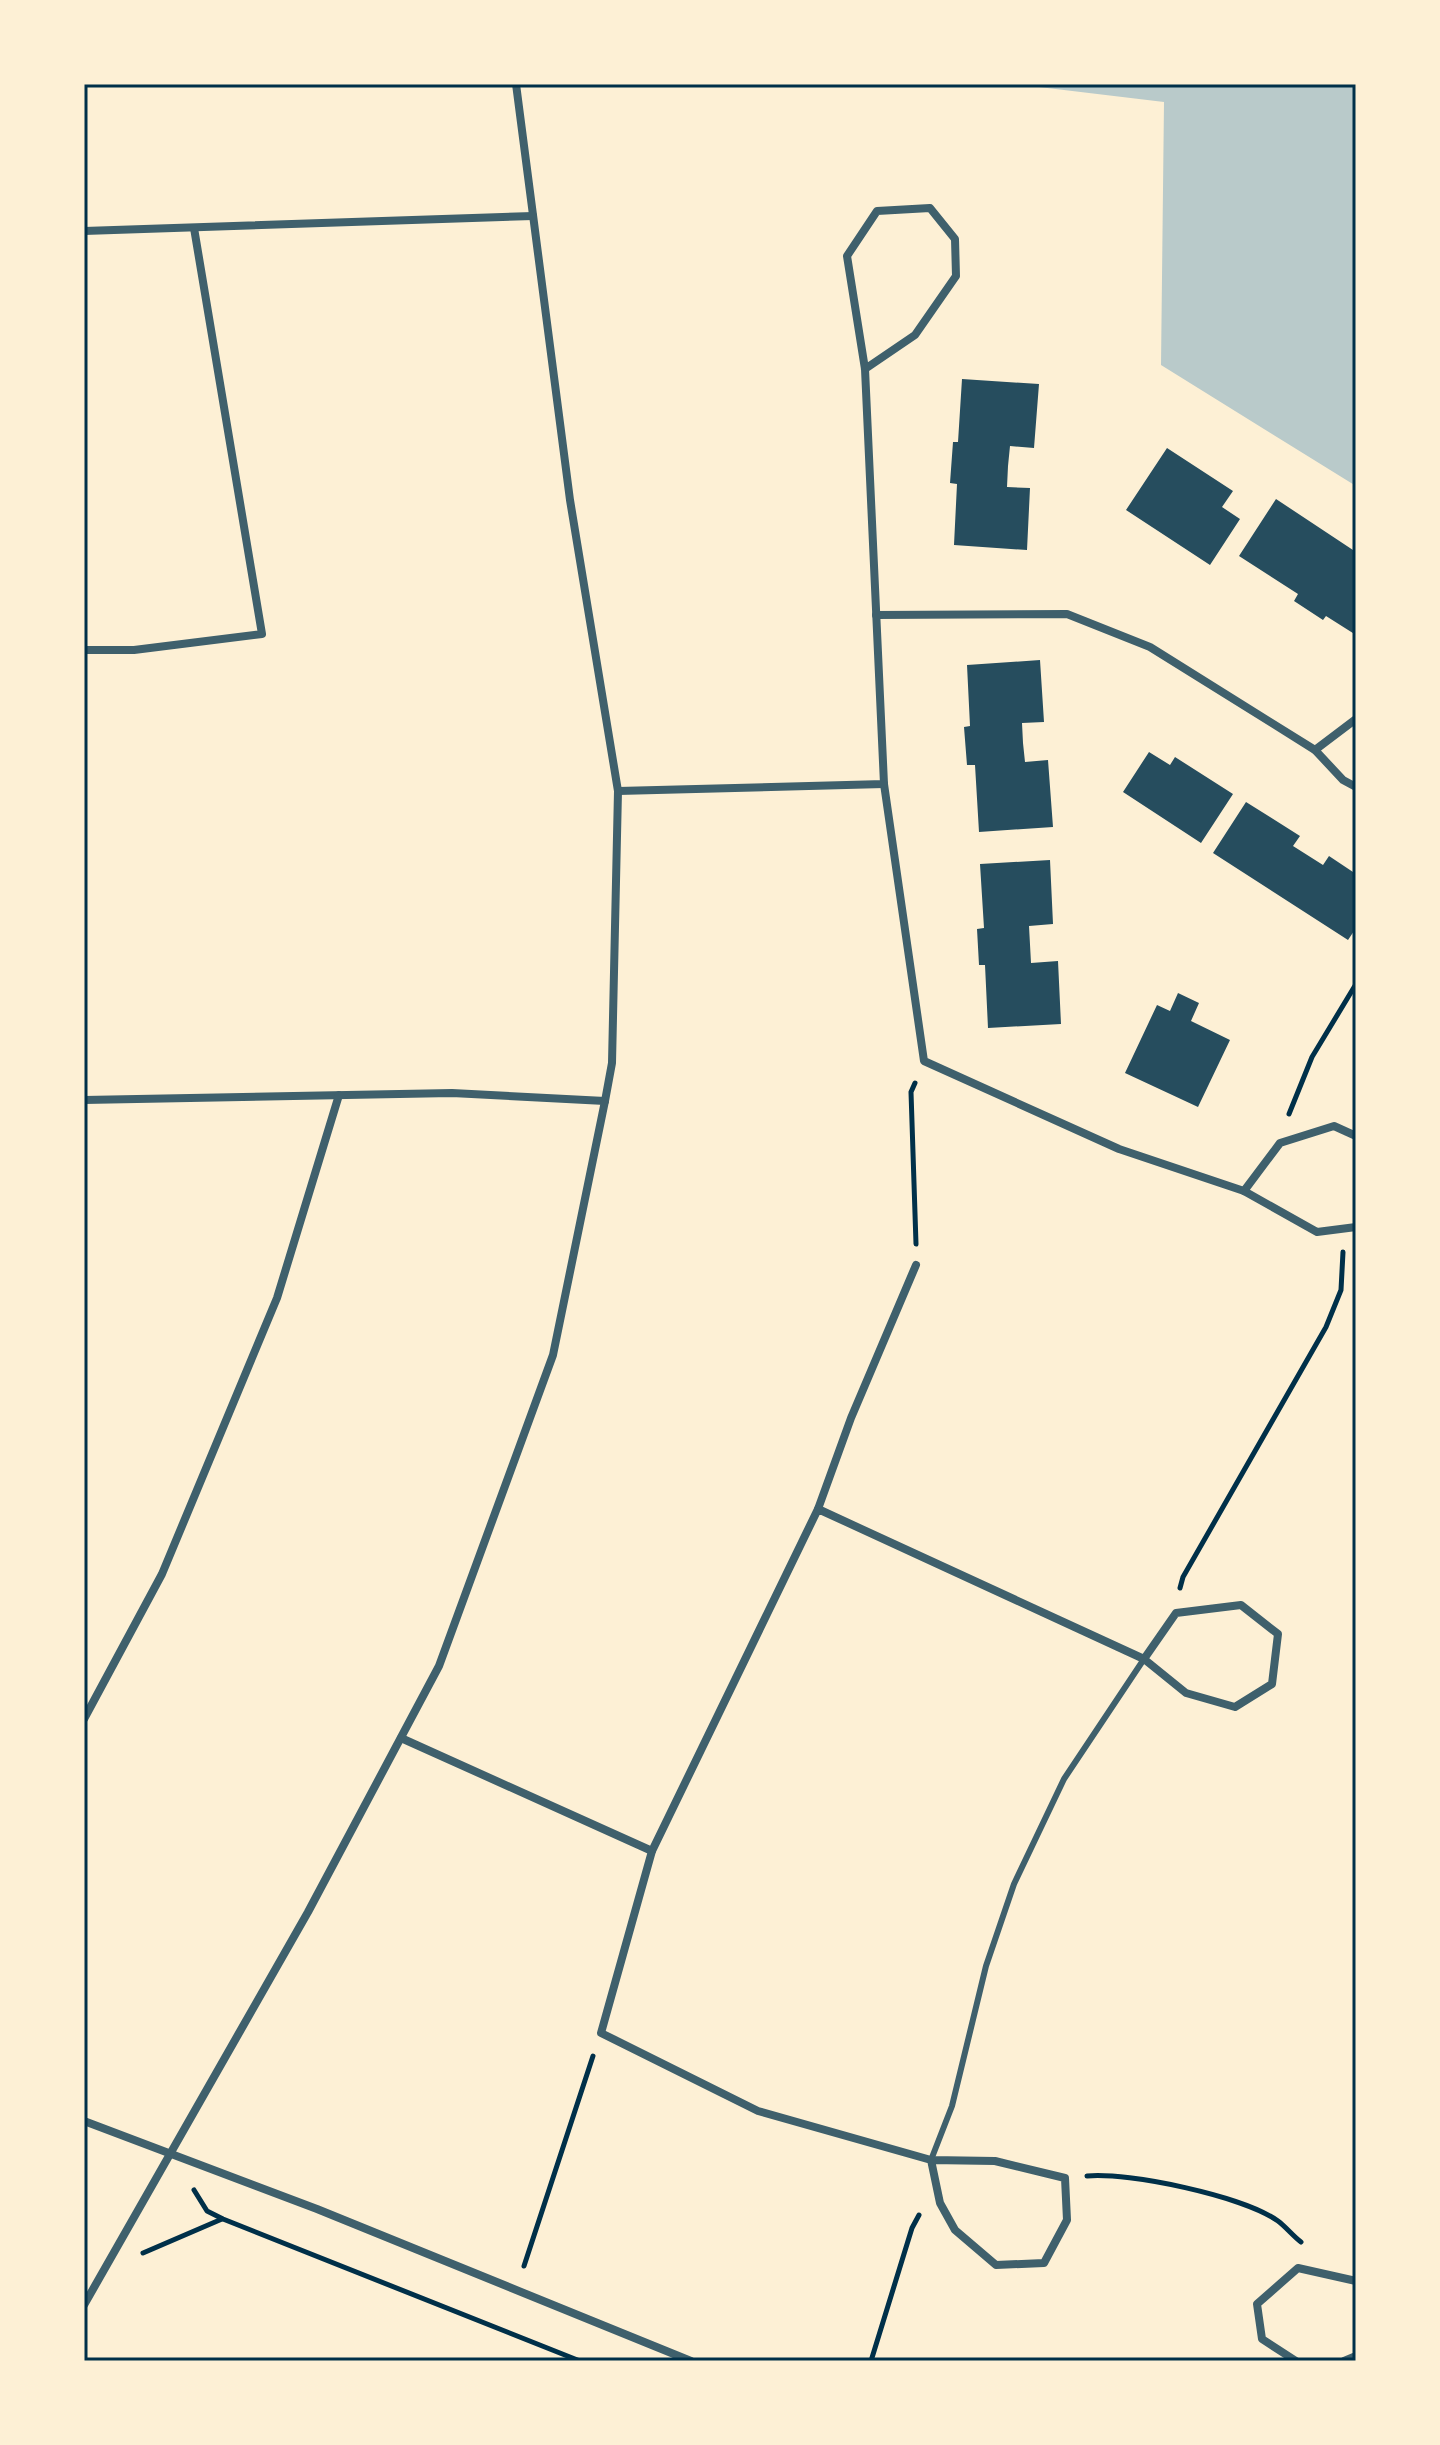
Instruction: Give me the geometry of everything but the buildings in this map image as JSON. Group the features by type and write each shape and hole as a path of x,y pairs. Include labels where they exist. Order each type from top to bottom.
{"street":[{"path":"84,2305 308,1912 439,1666 553,1355 605,1101 612,1063 618,791 570,500 516,84"},
{"path":"865,369 915,335 956,276 955,239 930,208 877,211 847,256 865,369 884,784 924,1061 1119,1149 1244,1191 1317,1232 1356,1227"},
{"path":"84,231 533,216"},
{"path":"84,650 134,650 262,634 194,228"},
{"path":"876,615 1067,614 1150,647 1315,750 1343,780 1356,787"},
{"path":"1315,750 1356,719"},
{"path":"618,791 884,784"},
{"path":"84,1100 452,1093 605,1101"},
{"path":"84,1719 162,1574 277,1298 339,1095"},
{"path":"1244,1191 1280,1143 1334,1126 1356,1136"},
{"path":"916,1265 851,1418 818,1509 652,1851 601,2033 758,2111 931,2160 995,2161 1065,2178 1067,2220 1044,2263 996,2265 955,2230 940,2203 931,2160"},
{"path":"818,1509 1144,1659 1186,1693 1235,1707 1272,1684 1278,1634 1241,1605 1176,1613 1144,1659"},
{"path":"401,1738 652,1851"},
{"path":"84,2121 317,2209 691,2361"},
{"path":"1296,2361 1262,2339 1257,2304 1298,2268 1356,2281"},
{"path":"1344,2361 1356,2356"}],"lane":[{"path":"931,2160 952,2106 986,1966 1014,1884 1064,1779 1144,1659"}],"path":[{"path":"1280,1143 1299,1085 1312,1057 1356,984"},
{"path":"916,1265 911,1092 924,1061"},
{"path":"1176,1613 1183,1577 1335,1308 1343,1274 1343,1228"},
{"path":"516,2290 601,2033"},
{"path":"170,2153 207,2211 580,2361"},
{"path":"1065,2178 1114,2176 1151,2181 1232,2200 1277,2221 1304,2245 1327,2274"},
{"path":"871,2361 912,2228 926,2200 937,2188"},
{"path":"105,2268 223,2219"}],"shaded area":[{"path":"1014,84 1356,84 1356,486 1161,365 1164,102"}]}
